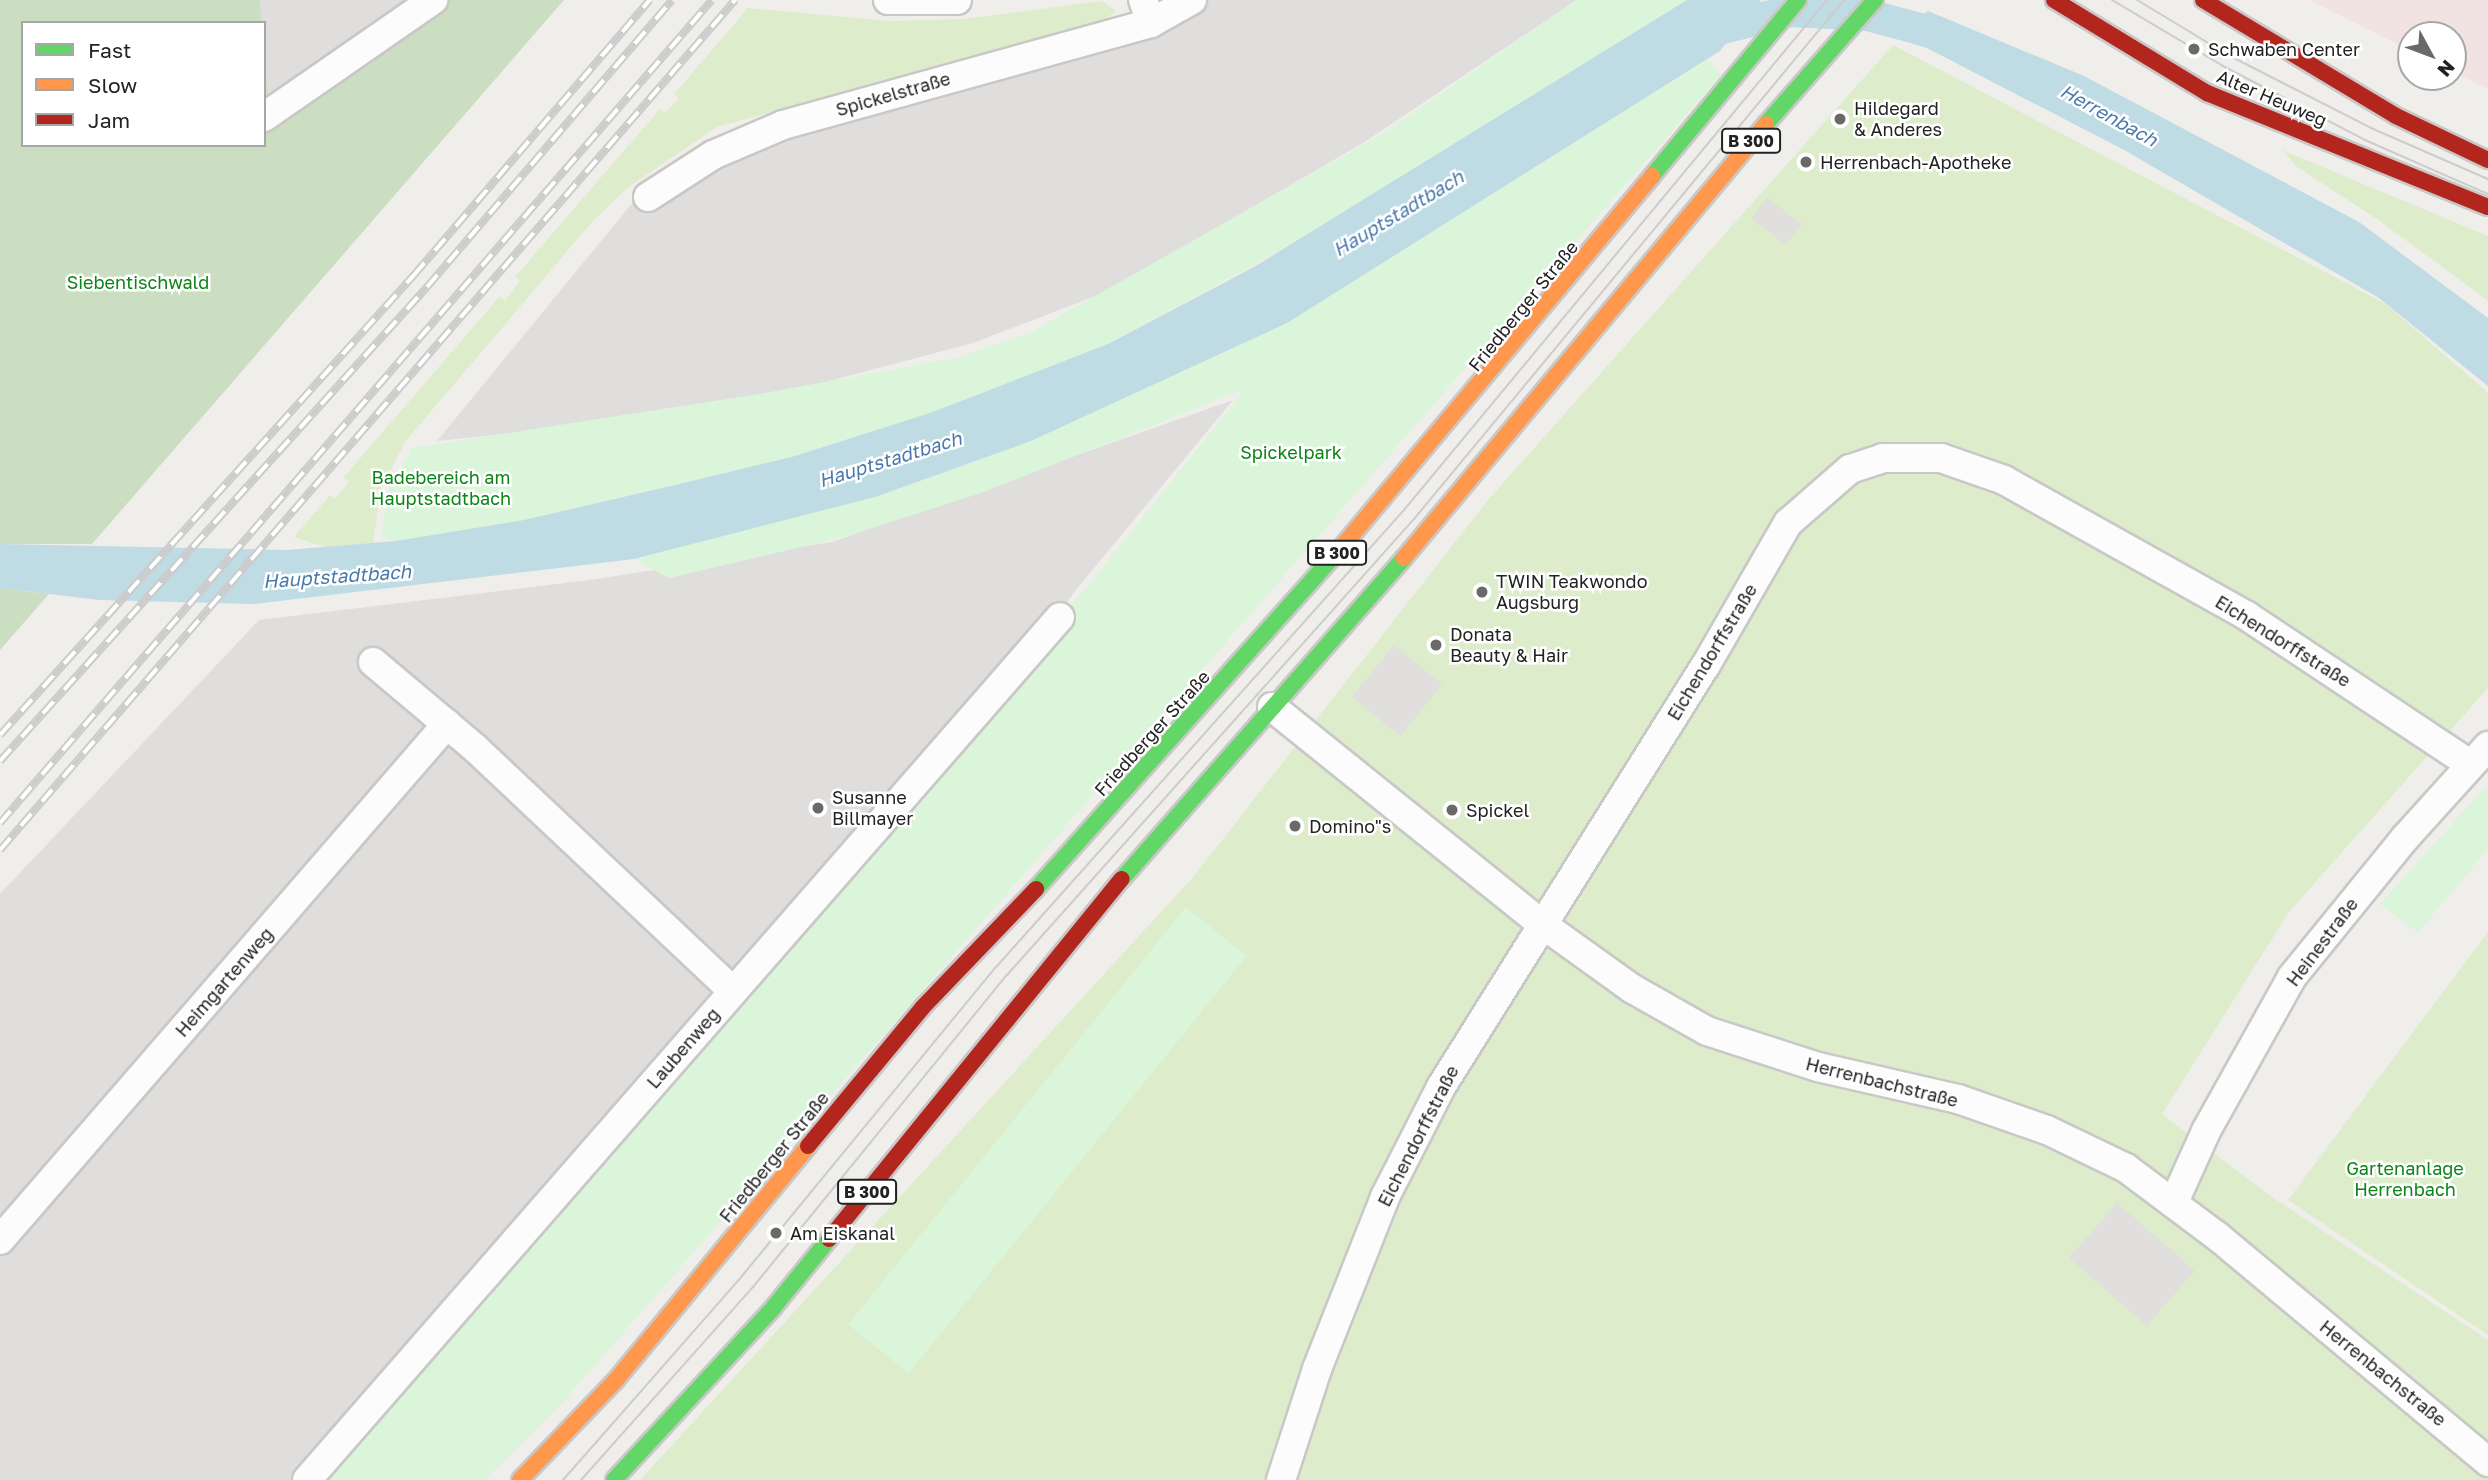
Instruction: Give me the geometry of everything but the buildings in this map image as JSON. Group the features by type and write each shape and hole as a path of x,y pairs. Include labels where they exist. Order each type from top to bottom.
{"main road":[{"name":"Friedberger Straße","path":"520,1480 616,1380 922,1008 1082,841 1388,495 1798,0"},
{"name":"Alter Heuweg","path":"2054,0 2207,93 2488,207"},
{"path":"2203,0 2396,117 2488,160"},
{"name":"B 300","path":"614,1480 772,1308 1122,879 1482,469 1822,56 1876,2"}],"street":[{"path":"266,116 433,0"},
{"path":"888,0 957,0"},
{"name":"Spickelstraße","path":"648,197 713,155 783,125 1147,11 1192,0"},
{"name":"Eichendorffstraße","path":"1281,1480 1317,1369 1405,1155 1472,1033 1706,665 1788,523 1828,483 1850,469 1883,458 1941,458 2004,480 2247,616 2479,755"},
{"name":"Laubenweg","path":"307,1480 1060,617"},
{"path":"373,662 447,724 733,991"},
{"name":"Herrenbachstraße","path":"1272,707 1542,924 1632,988 1707,1031 1818,1067 1958,1099 2047,1130 2126,1168 2174,1202 2488,1461"},
{"name":"Heimgartenweg","path":"0,1240 447,724"},
{"name":"Heinestraße","path":"2174,1202 2206,1131 2292,978 2479,755"}],"shaded area":[{"path":"260,0 433,0 270,113 266,21 262,21"},
{"path":"1166,0 1577,0 1363,143 1106,292 973,343 769,397 683,415 437,441 638,196 728,153 1176,25"},
{"path":"2309,0 2488,0 2488,89 2467,79 2467,21 2397,21 2397,44"},
{"path":"1767,198 1801,224 1786,245 1751,219"},
{"path":"1233,400 1076,590 408,1480 0,1480 0,894 259,620 590,580 832,542"},
{"path":"1394,645 1442,684 1400,736 1352,697"},
{"path":"2117,1203 2195,1271 2147,1326 2069,1258"}],"green space":[{"name":"Siebentischwald","path":"0,0 260,0 262,21 21,21 21,147 266,147 266,69 270,112 433,0 564,0 92,544 0,544"},
{"name":"Badebereich am Hauptstadtbach","path":"1576,0 1687,0 1290,245 1108,344 930,413 795,456 524,520 396,541 381,536 389,490 412,448 765,393 960,357 1031,332 1386,132"},
{"path":"1102,1 1116,11 1100,23 717,127 627,188 592,222 405,442 381,488 373,543 325,547 294,537 330,495 335,499 349,482 344,477 499,297 505,300 520,281 515,277 660,109 665,113 679,98 674,94 748,8 889,21 964,19"},
{"path":"1893,45 2386,304 2488,393 2488,688 2289,912 2162,1114 2275,1199 2488,1340 2488,1480 640,1480 1194,876 1488,500"},
{"name":"Spickelpark","path":"1708,59 1721,75 563,1402 484,1480 316,1480 733,991 1097,575 1245,389 981,493 844,537 669,578 634,559 875,497 1031,441 1287,323"},
{"path":"2282,150 2488,236 2488,301 2377,219 2297,167"},
{"path":"0,588 49,594 0,650"},
{"path":"2488,784 2488,849 2418,933 2380,904"},
{"path":"1186,907 1247,956 909,1373 848,1324"},
{"name":"Gartenanlage Herrenbach","path":"2488,932 2488,1335 2288,1200"}],"water":[{"name":"Hauptstadtbach","path":"1687,0 1761,0 1720,51 1287,323 1031,441 875,497 634,559 253,604 99,600 0,588 0,544 287,550 396,541 524,520 679,484 795,456 930,413 1108,344 1254,267"},
{"path":"1928,11 2084,76 2359,222 2488,318 2488,386 2379,298 2126,151 1927,48 1891,36"}],"waterway":[{"name":"Herrenbach","path":"1703,33 1791,11 1868,15 1946,36"}],"tram line":[{"path":"563,1480 742,1276 997,966 1404,510 1827,0"},
{"path":"581,1480 753,1287 1007,975 1414,519 1844,0"},
{"path":"2112,0 2223,66 2365,140 2488,194"},
{"path":"2137,0 2228,55 2371,128 2488,179"}],"railway":[{"path":"0,735 414,275 650,0"},
{"path":"0,761 427,287 672,0"},
{"path":"0,823 712,0"},
{"path":"0,850 735,0"}],"traffic: fast":[{"path":"1652,176 1798,0"},
{"path":"1766,124 1875,0"},
{"path":"1036,889 1336,554"},
{"path":"1122,879 1404,558"},
{"path":"614,1480 773,1308 829,1239"}],"traffic: slow":[{"path":"1404,558 1766,124"},
{"path":"1336,554 1652,176"},
{"path":"520,1480 616,1380 808,1146"}],"traffic: jam":[{"path":"2054,0 2207,93 2488,207"},
{"path":"2203,0 2396,116 2488,160"},
{"path":"829,1239 1122,879"},
{"path":"808,1146 922,1008 1036,889"}],"place":[{"name":"Schwaben Center","path":"2194,49"},
{"name":"Hildegard & Anderes","path":"1840,119"},
{"name":"Herrenbach-Apotheke","path":"1806,162"},
{"name":"TWIN Teakwondo Augsburg","path":"1482,592"},
{"name":"Donata Beauty & Hair","path":"1436,645"},
{"name":"Susanne Billmayer","path":"818,808"},
{"name":"Spickel","path":"1452,810"},
{"name":"Domino\"s","path":"1295,826"},
{"name":"Am Eiskanal","path":"776,1233"}]}
